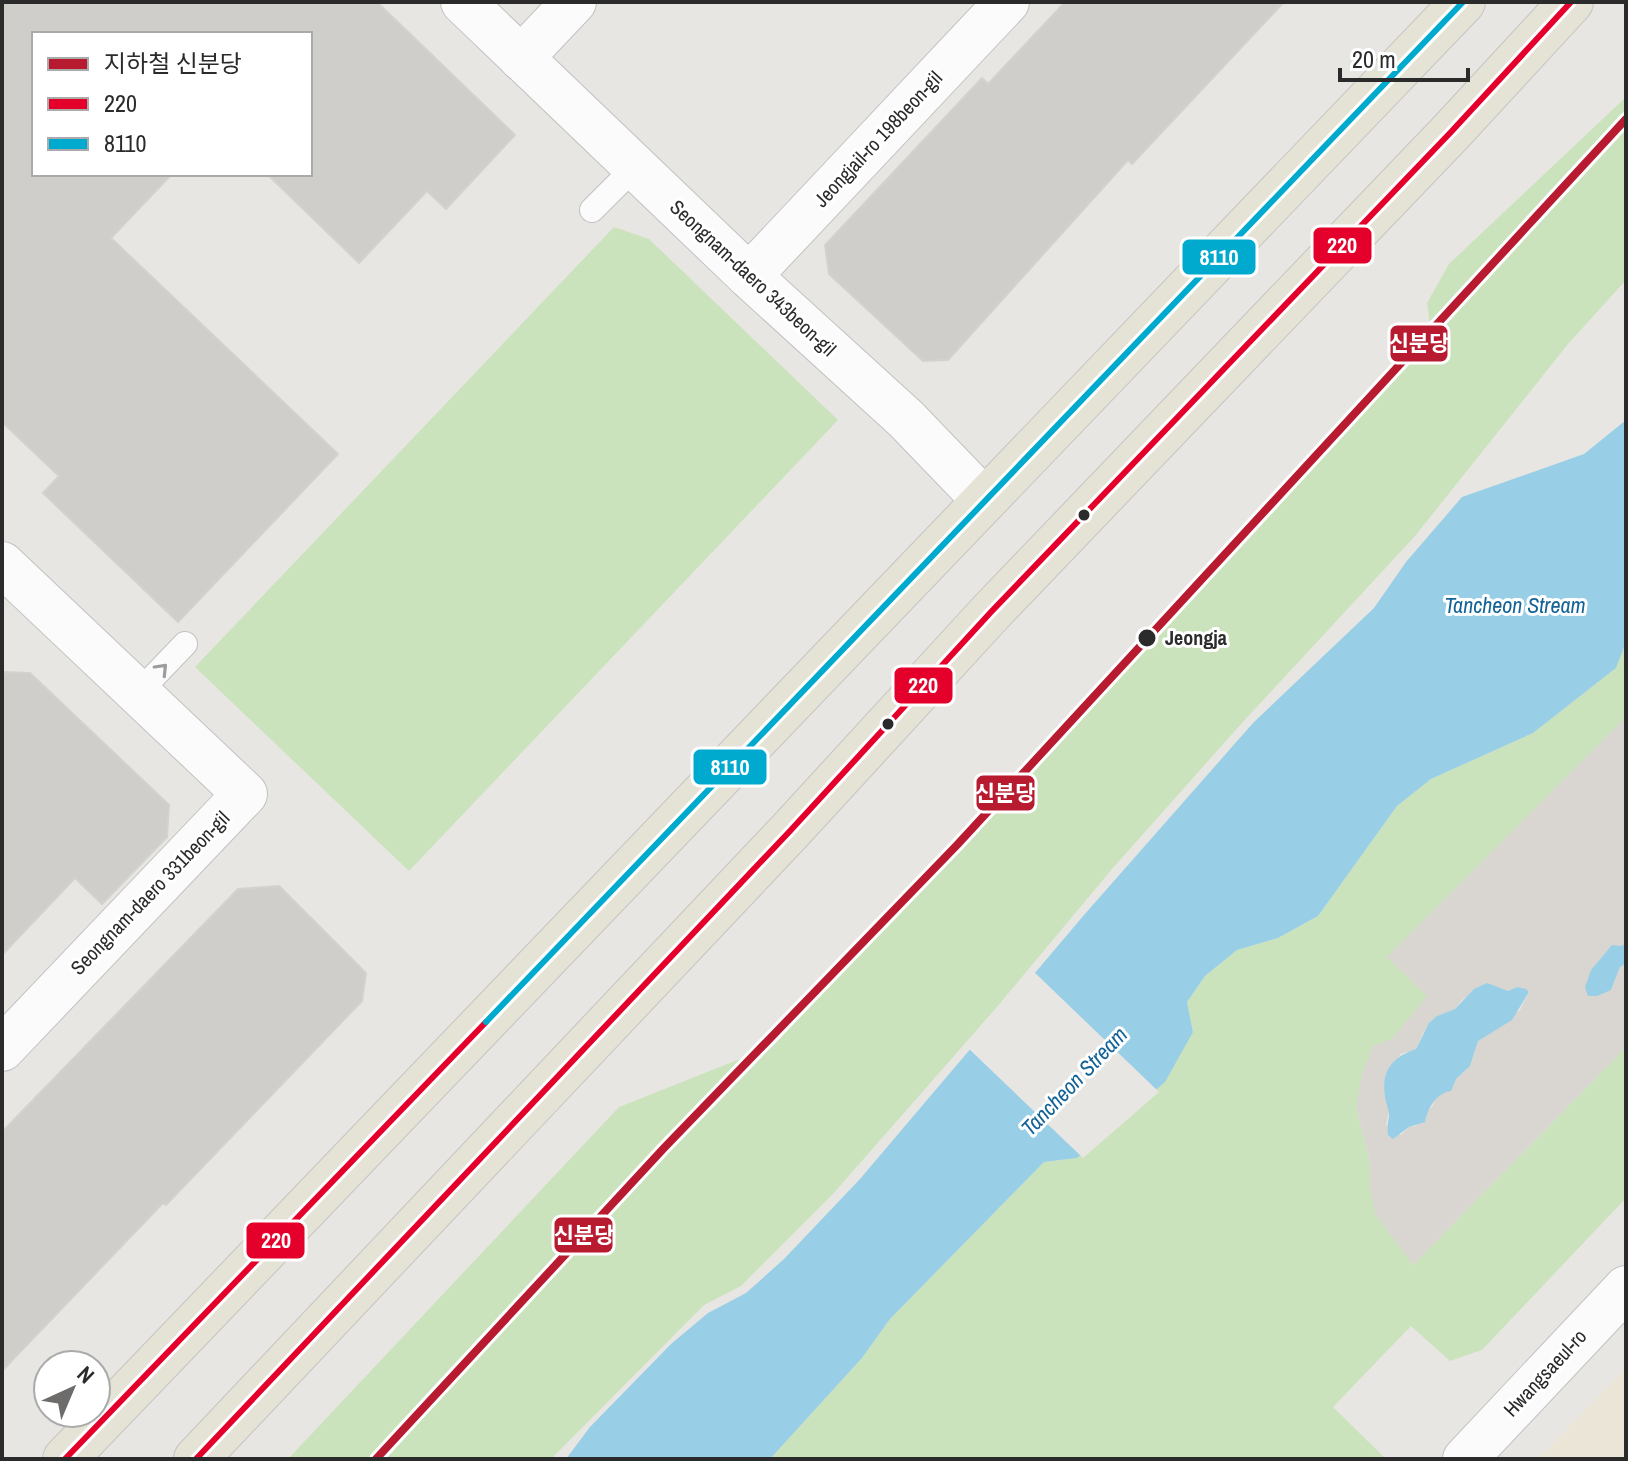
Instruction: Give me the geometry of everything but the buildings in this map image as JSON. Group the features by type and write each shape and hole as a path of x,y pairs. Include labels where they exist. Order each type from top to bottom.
{"main road":[{"path":"65,1459 1463,2"},
{"path":"196,1459 790,831 991,612 1451,132 1571,2"}],"street":[{"name":"Seongnam-daero 343beon-gil","path":"463,2 749,276 906,419 984,500"},
{"path":"521,58 574,2"},
{"name":"Jeongjail-ro 198beon-gil","path":"749,276 1007,2"},
{"name":"Seongnam-daero 331beon-gil","path":"2,1049 245,794 138,693 6,577"},
{"name":"Hwangsaeul-ro","path":"1465,1459 1626,1288"}],"lane":[{"path":"592,210 635,167"},
{"path":"138,693 185,644"}],"shaded area":[{"path":"1626,717 1626,943 1612,946 1591,970 1611,990 1620,967 1626,964 1626,1047 1413,1265 1376,1215 1370,1190 1370,1162 1356,1107 1362,1075 1372,1047 1393,1038 1427,996 1387,957","holes":["1487,984 1508,991 1517,987 1529,992 1520,1010 1478,1041 1470,1066 1436,1098 1416,1126 1409,1127 1401,1135 1386,1125 1400,1054 1416,1049 1423,1033 1437,1016 1455,1009 1462,1000"]},
{"path":"1626,1368 1626,1459 1538,1459"}],"green space":[{"path":"1626,97 1626,280 1568,344 1415,536 1112,869 996,1008 832,1195 741,1286 704,1305 551,1459 288,1459 619,1107 773,1046 1432,340 1427,303 1449,264"},
{"path":"614,227 649,239 838,420 409,871 195,667"},
{"path":"1626,642 1626,717 1388,957 1428,996 1393,1038 1356,1107 1370,1162 1370,1190 1413,1265 1626,1047 1626,1198 1482,1350 1450,1361 1411,1326 1333,1407 1384,1457 770,1459 862,1358 890,1319 1044,1162 1077,1158 1193,1032 1187,1002 1205,976 1237,950 1278,938 1318,916 1397,806 1431,779 1533,733 1616,668"}],"water":[{"name":"Tancheon Stream","path":"1626,420 1626,642 1616,668 1533,733 1431,779 1397,806 1318,916 1278,938 1237,950 1205,976 1187,1002 1193,1032 1165,1082 1077,1158 1044,1162 890,1319 862,1358 770,1459 566,1459 590,1427 671,1344 708,1313 746,1293 784,1259 860,1179 1084,915 1253,723 1374,608 1406,562 1462,497 1584,454"},
{"path":"1626,943 1626,964 1620,967 1611,990 1588,996 1585,987 1591,970 1612,945"},
{"path":"1487,983 1508,991 1517,987 1529,992 1512,1020 1478,1041 1470,1066 1456,1079 1451,1091 1434,1102 1425,1122 1409,1127 1393,1139 1388,1135 1389,1114 1384,1088 1390,1066 1400,1056 1416,1049 1429,1023 1437,1016 1455,1009 1474,989"}],"pier":[{"path":"1032,970 1159,1092 1083,1158 967,1047"}],"metro line":[{"name":"신분당","path":"376,1459 664,1148 957,845 1626,119"}],"transit line":[{"name":"8110","path":"486,1022 1463,2"},
{"name":"220","path":"196,1459 790,831 991,612 1451,132 1571,2"},
{"name":"220","path":"65,1459 486,1022"}],"place":[{"name":"Jeongja","path":"1147,638"}]}
